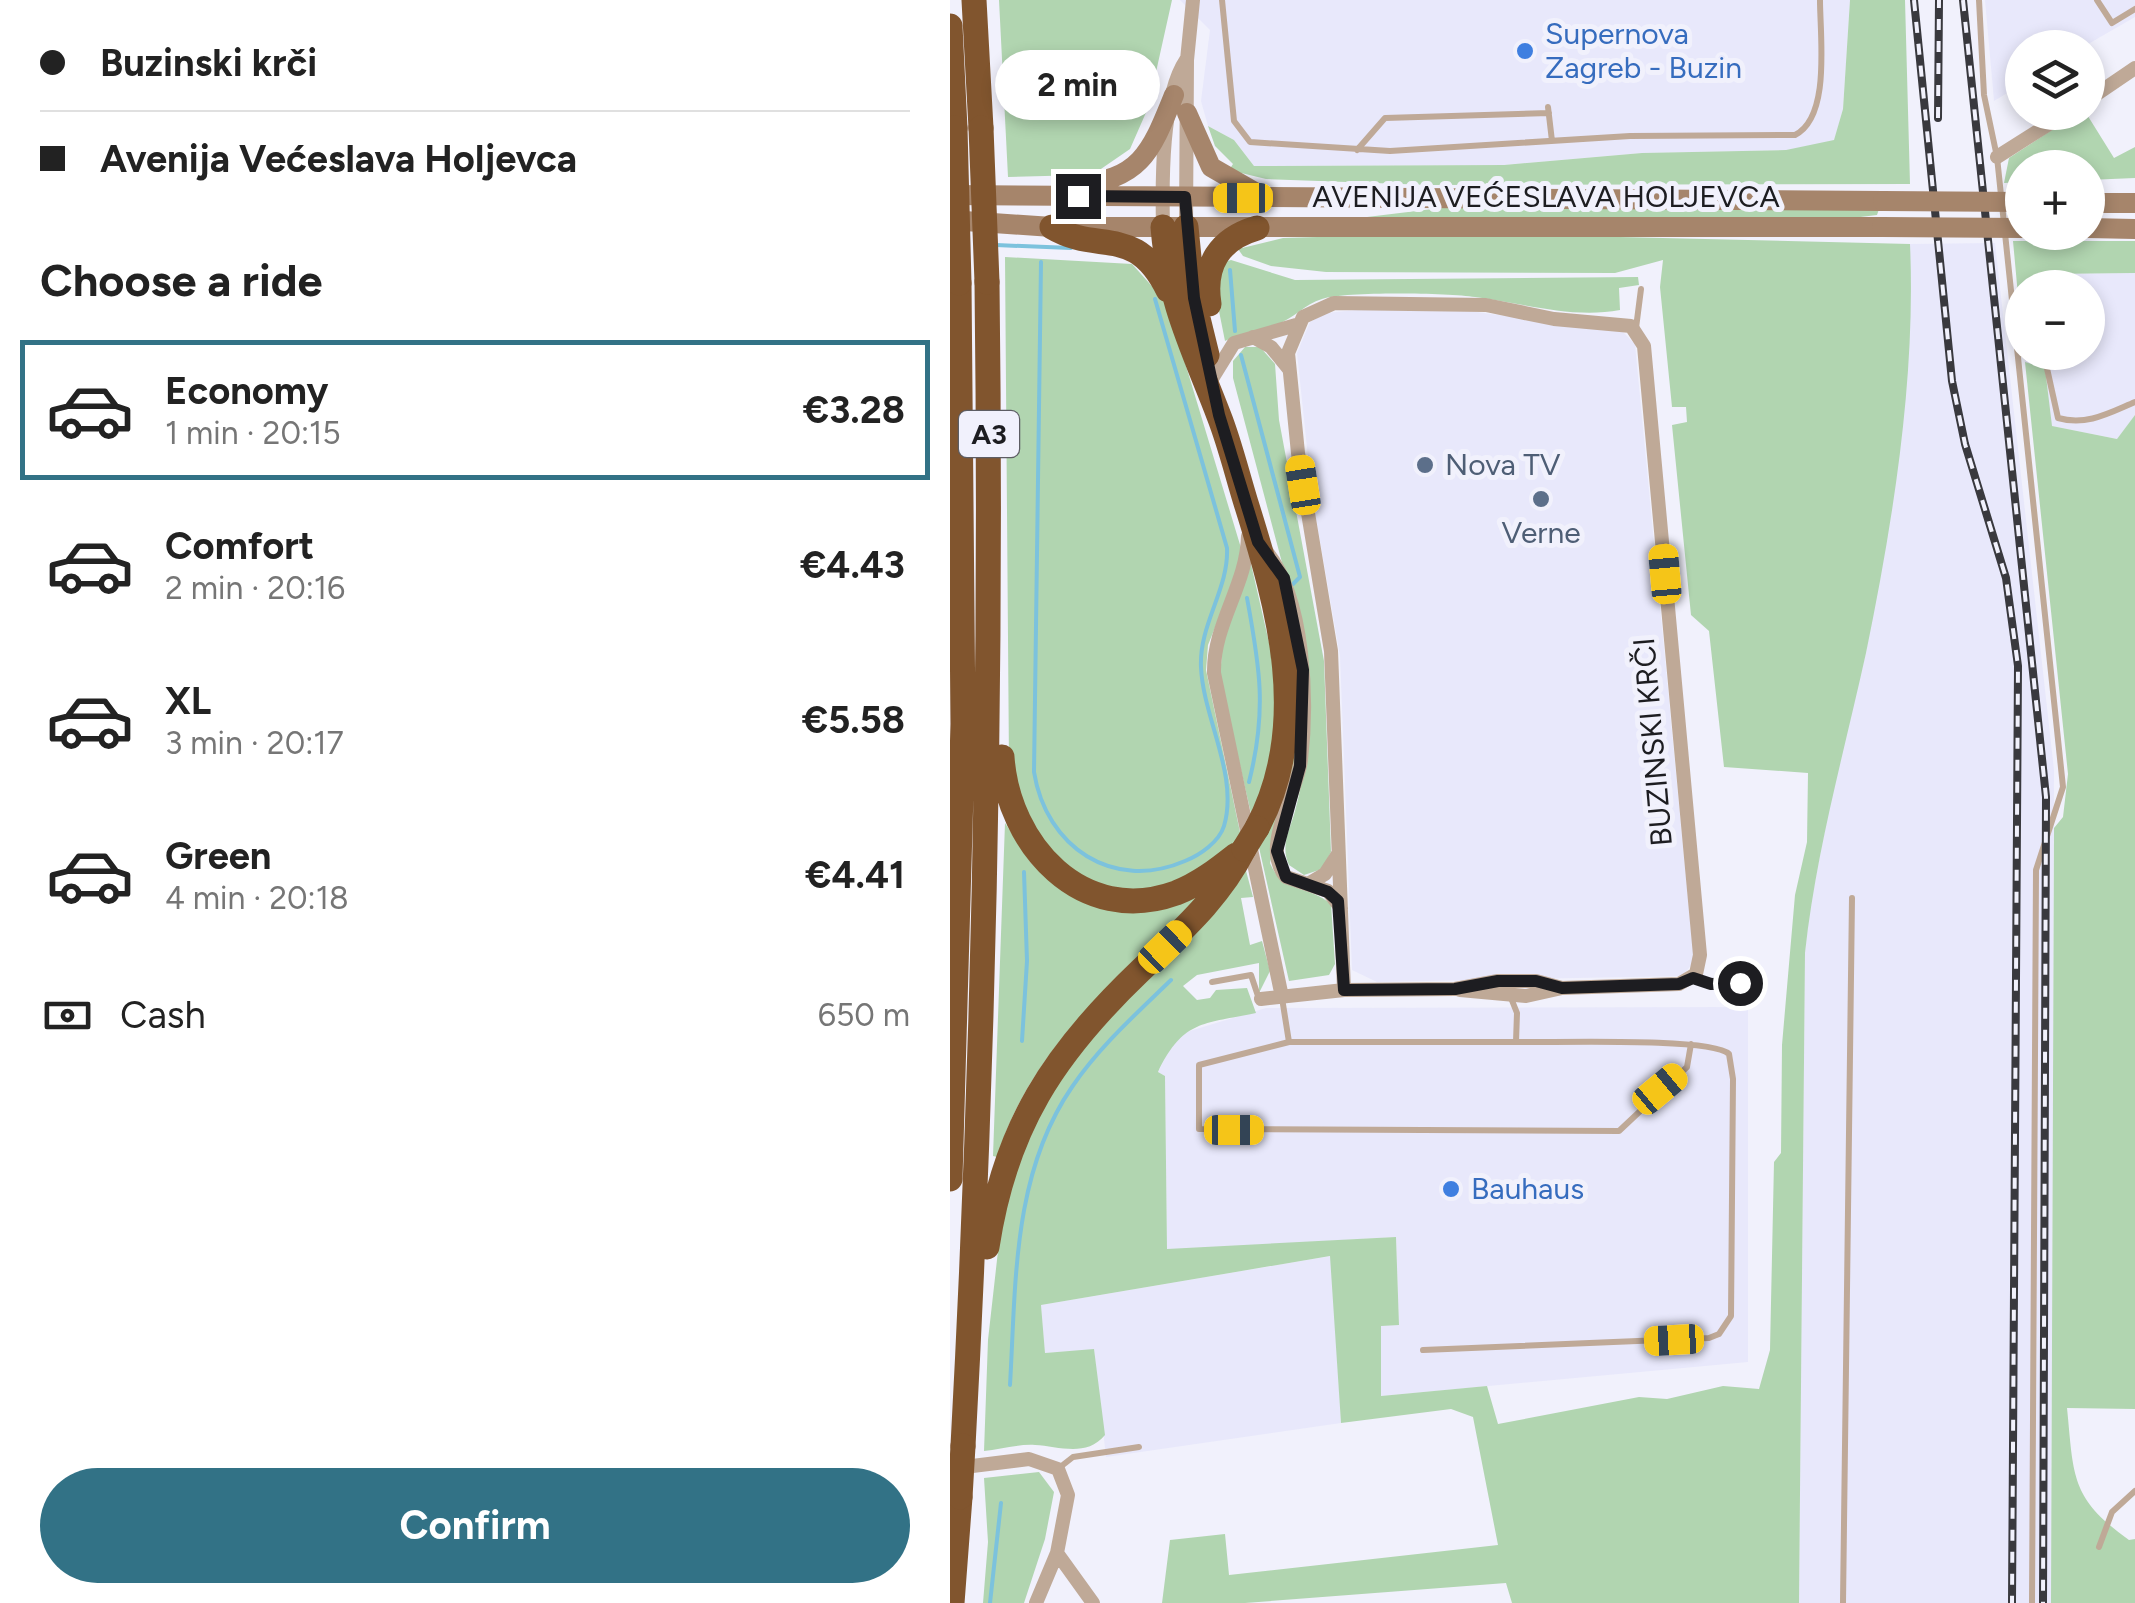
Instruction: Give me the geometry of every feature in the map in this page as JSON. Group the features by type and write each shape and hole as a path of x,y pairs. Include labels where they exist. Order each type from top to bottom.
{"highway":[{"name":"A3","path":"950,1180 960,936 964,522 959,283 974,0"},
{"name":"A3","path":"950,26 968,128 987,282 991,560 987,911 968,1364 952,1603"},
{"path":"1052,226 1075,237 1111,240 1136,251 1156,270 1176,306 1192,358 1219,415"},
{"path":"1175,227 1176,306"},
{"path":"968,1364 982,1321 987,1245 1000,1184 1034,1096 1074,1038 1220,891 1250,839 1284,744 1288,691 1282,640 1258,542 1219,415 1175,227"},
{"path":"1210,366 1210,266 1232,238 1257,228"},
{"path":"950,639 953,555 964,522"},
{"path":"991,560 1000,591 1005,783 1016,822 1046,864 1096,894 1148,899 1204,879 1250,839"}],"main road":[{"path":"1050,196 1064,187 1111,179 1141,162 1156,139 1174,95"},
{"path":"1186,114 1211,167 1229,181 1269,198"},
{"name":"AVENIJA VEĆESLAVA HOLJEVCA","path":"950,195 2005,202"},
{"path":"2105,203 2135,203"},
{"name":"AVENIJA VEĆESLAVA HOLJEVCA","path":"950,220 1052,226 1257,228 1473,224 2005,228"},
{"path":"2105,228 2135,229"}],"street":[{"path":"1175,227 1185,197 1187,60 1194,0"},
{"path":"1175,227 1162,197 1174,95 1187,60"},
{"path":"2105,88 2135,68"},
{"path":"1997,157 2040,130"},
{"path":"1210,366 1228,348 1296,325 1314,310 1334,303 1486,306 1554,319 1624,322 1636,329"},
{"path":"1296,325 1289,343 1298,453 1331,651 1344,990"},
{"name":"BUZINSKI KRČI","path":"1636,329 1644,346 1700,955 1693,978"},
{"path":"1252,337 1271,347 1290,371"},
{"path":"1245,501 1247,556 1218,637 1214,673 1282,997"},
{"path":"1258,542 1284,578 1305,698 1300,766 1279,836 1278,862 1286,877 1328,892 1341,908"},
{"path":"1308,884 1325,874 1338,853"},
{"path":"1260,1000 1344,990 1455,989 1526,996 1562,988 1679,984 1693,978"},
{"path":"1455,989 1498,981 1546,982 1562,988"},
{"path":"950,1469 1029,1459 1058,1469 1068,1495 1058,1553 1036,1603"},
{"path":"1058,1553 1093,1603"}],"lane":[{"path":"1222,0 1234,122 1250,142 1357,150 1630,136 1795,136 1807,130 1818,104 1820,0"},
{"path":"1979,0 1984,95 1997,157 2011,270"},
{"path":"2097,0 2112,23 2135,8 2130,0"},
{"path":"1357,150 1385,118 1549,110 1552,142"},
{"path":"1636,329 1641,289"},
{"path":"2018,370 2063,787 2036,870 2032,1603"},
{"path":"2047,370 2058,418 2084,421 2135,402"},
{"path":"1843,1603 1852,898"},
{"path":"1212,982 1251,975 1260,1000"},
{"path":"1693,978 1711,984 1740,983"},
{"path":"1498,981 1517,1013 1516,1042"},
{"path":"1517,1013 1526,996 1546,982"},
{"path":"1282,997 1288,1042"},
{"path":"1422,1350 1709,1338 1727,1326 1731,1316 1733,1062 1720,1046 1691,1044 1288,1042 1199,1065 1199,1129 1619,1131 1687,1067 1691,1044"},
{"path":"1058,1469 1073,1458 1139,1448"},
{"path":"2099,1547 2112,1512 2135,1491"}],"shaded area":[{"path":"1180,0 1850,0 1843,109 1834,141 1786,150 1642,153 1504,165 1254,166 1234,140 1208,126 1201,101 1210,30"},
{"path":"1985,0 2135,0 2135,17 2105,34 2105,30 2005,30 2005,94 1994,101"},
{"path":"1995,243 2005,370 2009,370 2054,770 2051,1603 1799,1603 1805,953 1831,798 1866,653 1895,478 1907,367 1910,244"},
{"path":"2105,273 2135,273 2135,415 2117,439 2051,426 2045,370 2105,370"},
{"path":"1469,311 1623,332 1635,344 1694,962 1682,976 1377,982 1352,970 1340,656 1312,495 1297,353 1310,322 1326,313"},
{"path":"1748,1007 1748,1362 1381,1396 1381,1325 1399,1324 1396,1237 1167,1250 1165,1076 1158,1072 1173,1042 1183,1033 1266,1008"},
{"path":"1331,1256 1341,1423 1106,1457 1094,1350 1045,1353 1041,1305"}],"green space":[{"path":"999,0 1172,0 1148,108 1130,149 1098,171 1083,175 1008,177"},
{"path":"1850,0 1905,0 1910,184 1429,185 1266,179 1229,170 1233,164 1215,146 1208,126 1234,140 1254,166 1504,165 1642,153 1786,150 1834,140 1843,109"},
{"path":"2052,130 2097,130 2114,158 2135,147 2135,178 2105,179 2105,150 2021,150"},
{"path":"1441,208 1879,209 1877,215 1852,218 1367,217"},
{"path":"1454,233 1910,244 1906,398 1893,501 1866,653 1823,840 1805,953 1799,1603 1512,1603 1506,1583 1245,1603 1162,1603 1170,1540 1225,1534 1229,1575 1498,1545 1473,1417 1451,1409 1341,1423 1330,1256 1041,1305 1045,1353 1094,1349 1105,1435 1081,1449 1029,1445 984,1451 988,1340 1005,1189 1053,1076 1245,867 1253,897 1241,898 1250,945 1262,941 1270,971 1259,993 1259,963 1197,975 1183,986 1197,1000 1210,998 1216,990 1247,988 1256,1013 1208,1023 1186,1033 1158,1072 1165,1076 1167,1249 1396,1237 1399,1325 1381,1326 1381,1396 1487,1386 1498,1424 1639,1397 1667,1399 1723,1386 1759,1389 1770,1350 1774,1162 1781,1153 1782,1045 1795,895 1807,842 1808,773 1724,767 1709,631 1691,615 1672,425 1687,422 1686,407 1672,407 1660,287 1663,260 1615,273 1326,272 1271,266 1243,256 1238,249 1283,238"},
{"path":"2105,241 2135,241 2135,273 2016,270 2014,250 2105,250"},
{"path":"1005,257 1132,264 1167,303 1241,548 1238,570 1208,645 1206,670 1241,837 1210,870 1169,890 1100,889 1037,845 1009,764"},
{"path":"1231,260 1295,280 1638,277 1639,285 1619,288 1620,310 1584,313 1443,294 1334,296 1316,301 1276,325 1225,341 1214,286 1225,262"},
{"path":"1245,347 1260,347 1275,364 1279,420 1324,661 1331,852 1322,869 1304,875 1289,865 1285,851 1306,752 1306,653 1233,378 1233,361"},
{"path":"2026,370 2045,370 2052,426 2117,439 2135,415 2135,1409 2067,1408 2074,1469 2085,1498 2110,1525 2129,1540 2135,1539 2135,1603 2051,1603 2054,828 2063,817 2068,774"},
{"path":"1251,564 1278,682 1274,750 1252,818 1220,678 1223,638"},
{"path":"1299,702 1294,768 1270,863 1281,879 1331,904 1335,964 1329,975 1289,981 1258,843"},
{"path":"1005,823 1031,863 1051,882 1201,894 1111,983 1056,1046 1013,1117 997,1157 993,1156"},
{"path":"1039,1472 1054,1492 1045,1539 1024,1603 983,1603 988,1542 984,1478"}],"waterway":[{"path":"996,245 1071,248"},
{"path":"1041,262 1034,772 1041,799 1068,841 1087,856 1133,871 1158,869 1203,852 1222,832 1227,807 1224,767 1201,667 1204,636 1224,578 1227,548 1155,299"},
{"path":"1230,270 1235,331"},
{"path":"1241,355 1300,577 1293,584"},
{"path":"1247,598 1260,690 1258,733 1249,782"},
{"path":"1022,1041 1027,961 1024,872"},
{"path":"1010,1385 1016,1269 1038,1156 1052,1121 1083,1072 1118,1031 1171,980"},
{"path":"990,1603 1001,1503"}],"railway":[{"path":"1914,0 1952,381 1965,444 2006,578 2018,666 2012,1603"},
{"path":"1938,118 1939,0"},
{"path":"1963,0 2046,797 2043,1603"}],"place":[{"name":"Supernova Zagreb - Buzin","path":"1525,51"},
{"name":"Nova TV","path":"1425,465"},
{"name":"Verne","path":"1541,499"},
{"name":"Bauhaus","path":"1451,1189"}],"route":[{"path":"1078,196 1185,197 1194,298 1219,415 1258,542 1284,578 1303,670 1300,766 1279,836 1278,862 1292,881 1318,887 1338,901 1344,990 1455,989 1498,981 1546,982 1562,988 1679,984 1693,978 1711,984 1740,983"}]}
